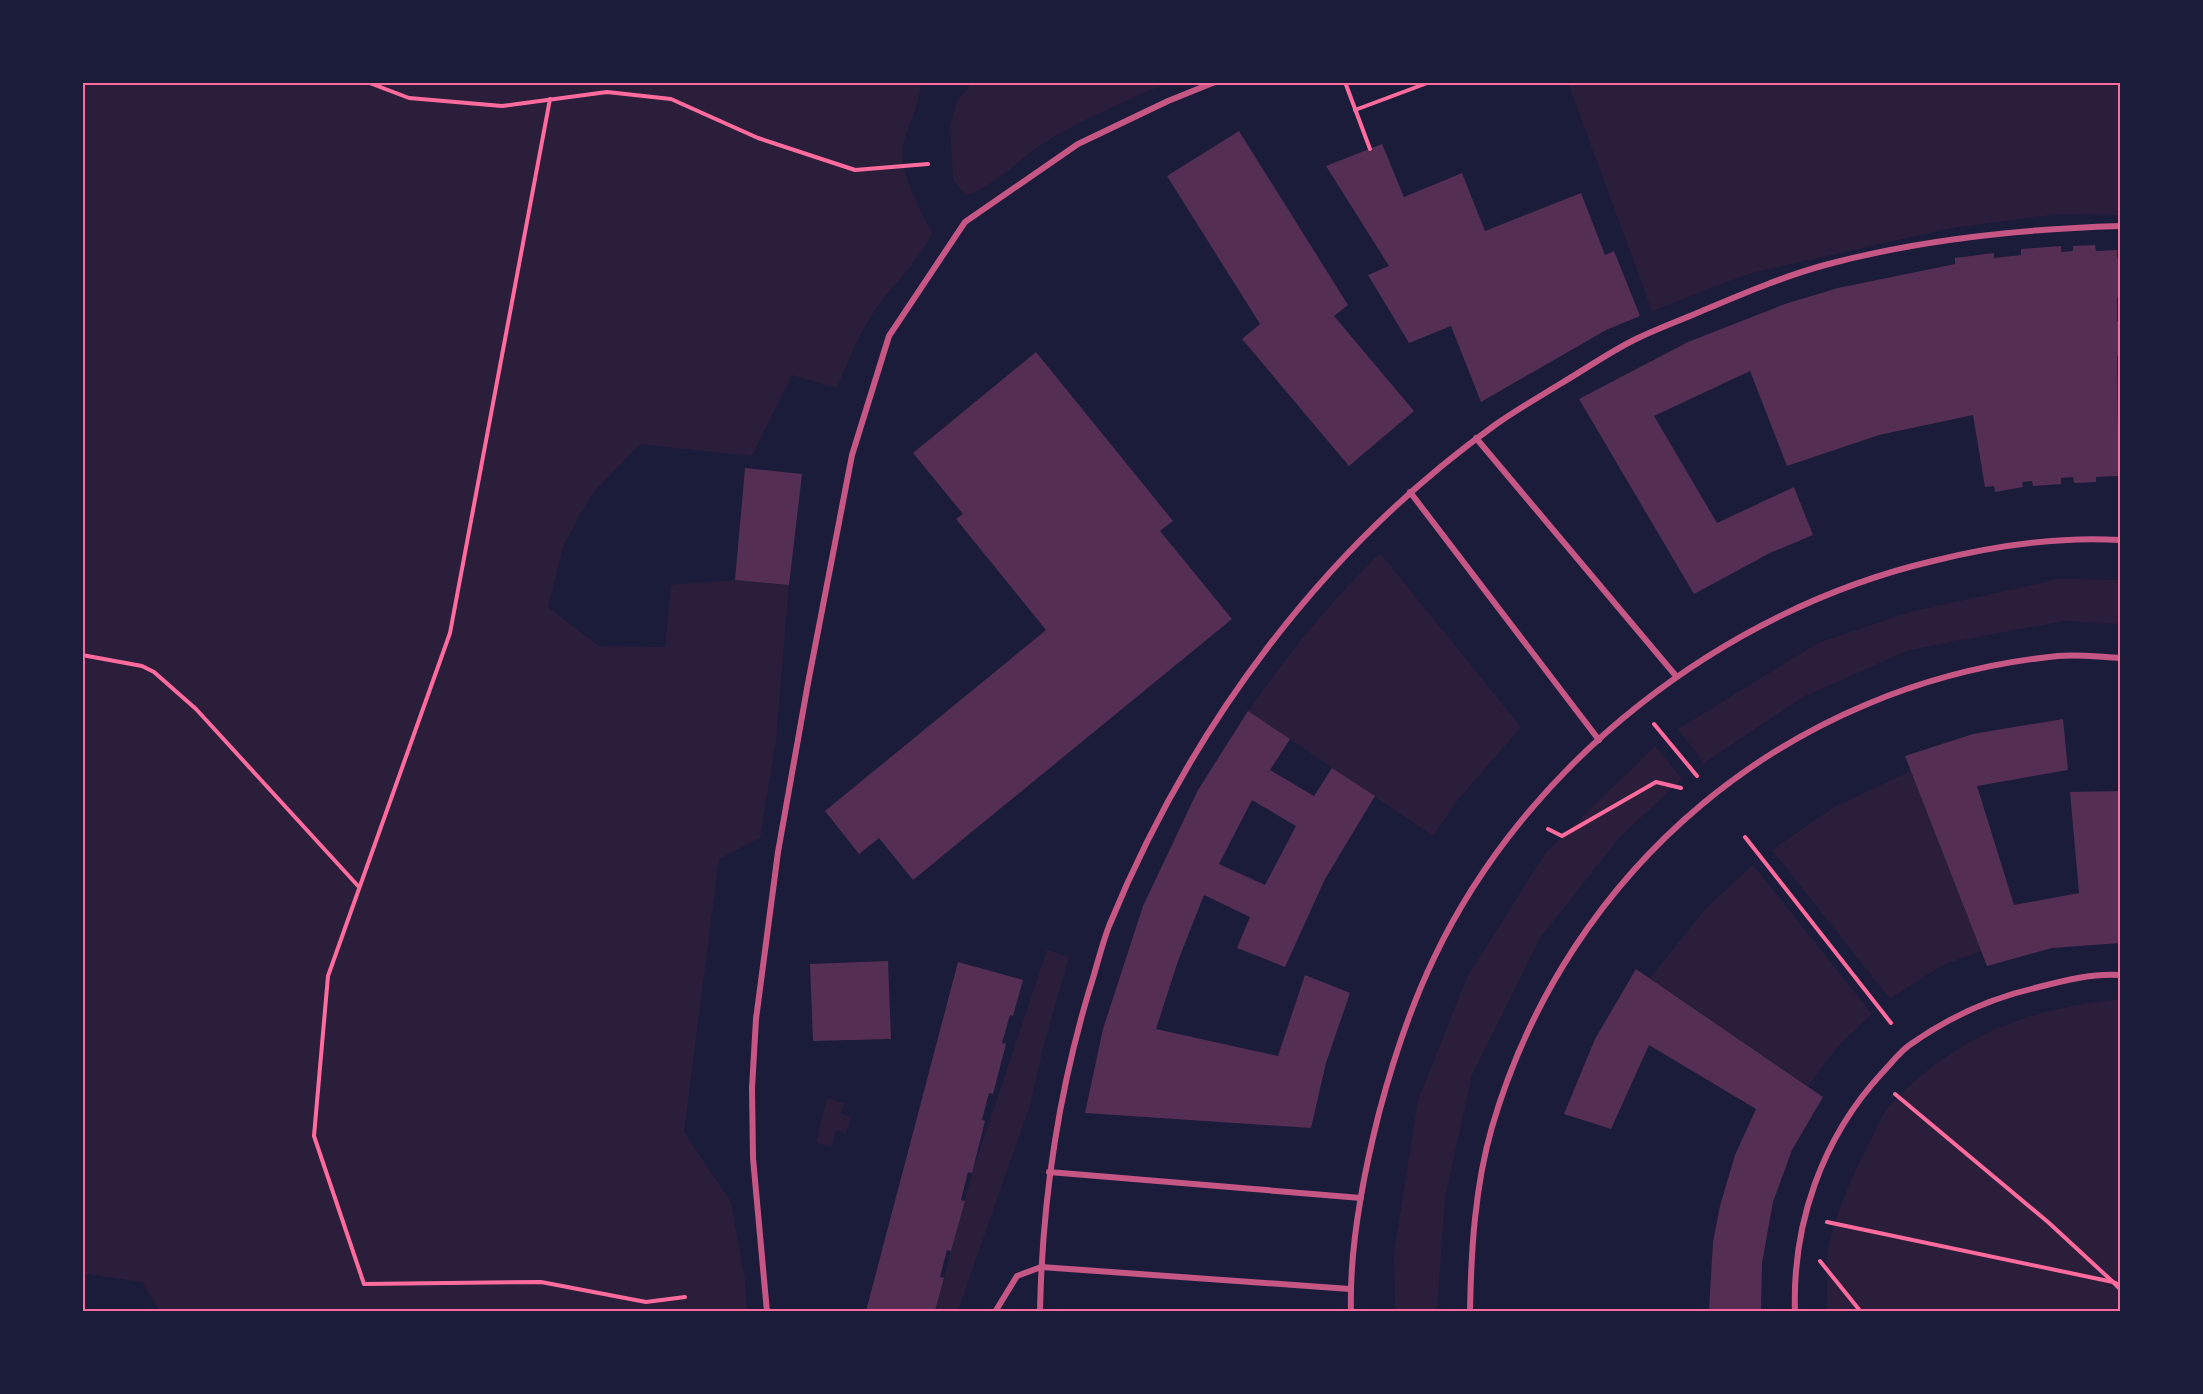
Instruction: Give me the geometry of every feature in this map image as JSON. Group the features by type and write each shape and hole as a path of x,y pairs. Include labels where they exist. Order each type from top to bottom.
{"street":[{"path":"767,1311 753,1146 752,1088 756,1019 778,852 852,455 889,336 965,222 1078,144 1168,101 1215,82"},
{"path":"1040,1311 1041,1267 1049,1172 1057,1123 1081,1019 1108,929 1169,797 1242,681 1323,577 1410,492 1476,438 1631,341 1737,296 1824,266 1969,237 2044,228 2121,226"},
{"path":"1476,438 1676,676"},
{"path":"1410,492 1599,741"},
{"path":"1351,1311 1350,1289 1361,1198 1371,1145 1397,1047 1434,957 1477,883 1524,818 1599,741 1676,676 1743,634 1808,602 1891,571 1979,550 2063,541 2121,540"},
{"path":"1470,1311 1471,1243 1492,1128 1527,1033 1579,939 1629,873 1675,827 1768,754 1828,722 1901,691 1978,670 2060,656 2121,658"},
{"path":"1795,1311 1801,1229 1821,1163 1846,1117 1909,1045 1962,1013 2016,992 2059,982 2109,974 2121,975"},
{"path":"1049,1172 1361,1198"},
{"path":"995,1311 1017,1276 1041,1267 1350,1289"}],"path":[{"path":"367,82 409,98 502,106 607,92 670,99 758,138 855,170 928,164"},
{"path":"1345,82 1370,149"},
{"path":"1355,110 1430,82"},
{"path":"550,99 450,633 328,976 315,1136 364,1284 541,1282 645,1302 685,1297"},
{"path":"82,655 142,666 154,672 196,709 359,887"},
{"path":"1654,724 1696,776"},
{"path":"1548,829 1562,836 1656,782 1681,788"},
{"path":"1745,837 1891,1023"},
{"path":"1892,1091 2048,1222 2121,1287"},
{"path":"1824,1221 2113,1282"},
{"path":"1819,1261 1861,1311"}],"shaded area":[{"path":"83,83 921,83 919,98 902,152 910,188 932,233 912,265 871,316 836,388 792,375 752,456 640,444 592,494 564,544 548,607 599,646 665,647 671,585 735,580 789,585 776,741 760,838 719,859 684,1132 731,1202 745,1280 747,1311 160,1311 142,1282 88,1274 83,1278"},
{"path":"972,83 1167,83 1064,131 1039,146 989,184 966,195 953,180 950,124 958,100"},
{"path":"1568,83 2120,83 2120,215 2059,214 1952,228 1751,273 1652,311"},
{"path":"2117,250 2120,250 2120,476 2118,476"},
{"path":"1380,553 1521,727 1457,801 1433,836 1248,711 1310,629"},
{"path":"2060,579 2120,580 2120,624 2064,621 1909,650 1801,698 1704,763 1678,729 1818,643 1909,612"},
{"path":"1655,746 1682,779 1620,837 1540,938 1472,1075 1445,1197 1437,1311 1395,1312 1394,1253 1418,1100 1467,977 1546,852"},
{"path":"1911,771 1981,951 1941,966 1890,999 1772,850 1834,807"},
{"path":"1753,865 1872,1014 1839,1045 1808,1086 1650,978 1706,908"},
{"path":"1047,950 1069,957 1043,1048 1030,1105 958,1311 935,1312 972,1173"},
{"path":"2120,999 2120,1311 1827,1312 1827,1260 1833,1229 1853,1176 1887,1109 1911,1084 1937,1063 1964,1045 1993,1031 2022,1019 2054,1010"},
{"path":"827,1098 844,1103 841,1114 851,1117 846,1133 836,1131 832,1147 816,1142"}],"building":[{"path":"1239,131 1348,305 1334,316 1414,411 1349,466 1242,339 1260,324 1167,176"},
{"path":"1382,144 1404,197 1462,173 1485,231 1581,193 1605,255 1614,251 1640,316 1606,330 1481,402 1451,326 1409,343 1368,275 1389,266 1326,166"},
{"path":"2095,245 2096,251 2117,250 2117,258 2120,258 2120,297 2117,297 2117,321 2120,322 2120,356 2117,356 2118,430 2120,430 2118,476 2096,477 2096,482 2074,483 2073,477 2061,478 2061,484 2033,486 2032,481 2022,482 2023,487 1995,492 1994,486 1985,487 1973,415 1879,435 1787,466 1750,371 1654,416 1717,523 1794,487 1813,535 1770,553 1694,594 1579,399 1688,342 1785,304 1838,288 1955,264 1955,258 1994,253 1994,258 2021,255 2021,249 2061,246 2061,252 2073,251 2073,246"},
{"path":"1036,352 1173,521 1160,531 1232,619 913,880 879,838 859,854 825,811 1046,630 956,519 963,514 913,453"},
{"path":"745,468 802,474 789,585 735,580"},
{"path":"1248,711 1290,739 1270,770 1314,796 1332,768 1375,796 1325,879 1285,967 1237,948 1250,917 1204,895 1178,961 1156,1029 1278,1056 1305,975 1350,993 1326,1063 1311,1128 1085,1113 1103,1029 1143,906 1198,790","holes":["1252,800 1296,826 1265,885 1219,864"]},
{"path":"2063,719 2068,770 1977,786 2014,905 2079,893 2070,792 2120,791 2120,943 2052,948 1987,966 1905,756 1973,734"},
{"path":"888,961 891,1039 813,1041 810,964"},
{"path":"958,962 1023,980 1013,1016 1010,1015 1002,1043 1006,1044 993,1094 989,1093 982,1120 985,1121 972,1173 968,1172 961,1200 965,1201 951,1251 947,1250 940,1277 944,1278 935,1311 866,1311"},
{"path":"1636,969 1823,1097 1792,1150 1773,1202 1762,1263 1761,1311 1709,1311 1713,1242 1720,1206 1735,1155 1756,1109 1649,1045 1611,1129 1564,1114 1595,1039"}]}
